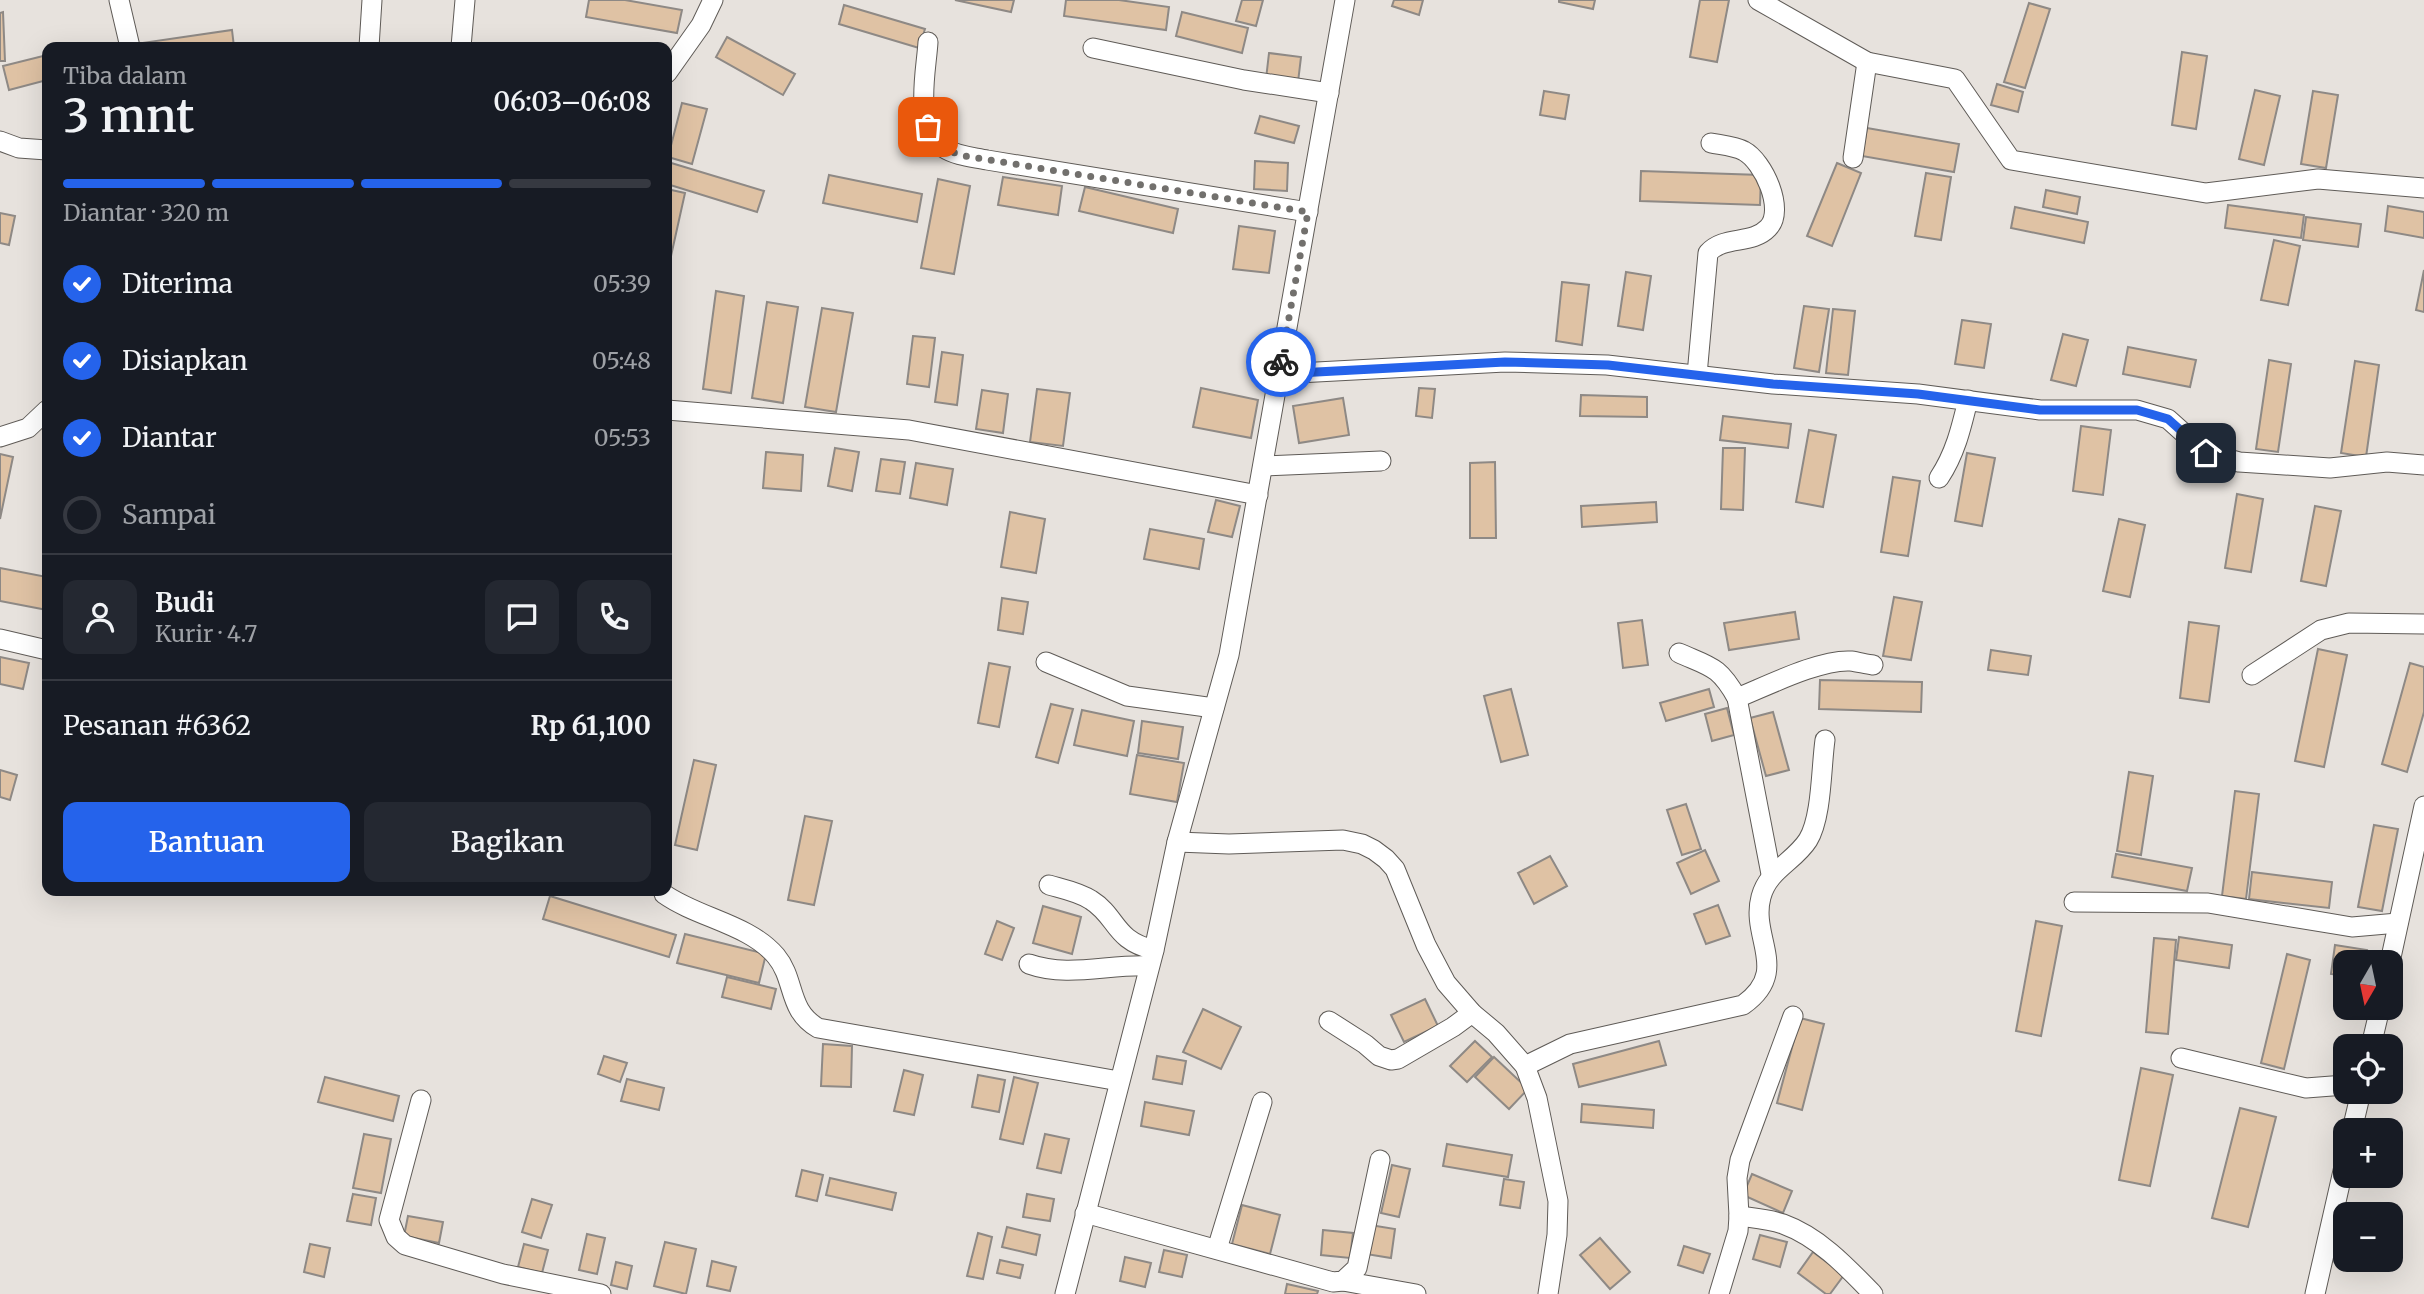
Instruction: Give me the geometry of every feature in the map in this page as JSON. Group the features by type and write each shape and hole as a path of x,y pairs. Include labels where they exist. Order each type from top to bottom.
{"street":[{"path":"119,0 129,42"},
{"path":"369,42 372,0"},
{"path":"461,42 465,0"},
{"path":"672,66 701,25 713,0"},
{"path":"1065,1294 1151,958 1177,842 1229,655 1345,0"},
{"path":"1758,0 1867,62 1955,79 2011,160 2206,193 2318,179 2424,188"},
{"path":"928,42 923,105 928,127 944,148 959,155 1308,212"},
{"path":"1093,48 1244,80 1329,93"},
{"path":"1853,158 1867,62"},
{"path":"0,141 19,148 42,150"},
{"path":"1697,375 1708,253 1720,243 1761,233 1768,228 1774,216 1774,200 1762,168 1744,151 1711,143"},
{"path":"1279,374 1505,362 1608,365 1773,384 1918,394 2040,410 2137,410 2168,419 2206,453 2239,462 2330,468 2388,461 2424,465"},
{"path":"1938,478 1950,461 1957,444 1968,400"},
{"path":"672,410 909,430 1258,495"},
{"path":"0,437 28,428 42,415"},
{"path":"1263,466 1381,461"},
{"path":"2252,675 2321,630 2348,623 2424,624"},
{"path":"0,639 42,649"},
{"path":"1679,653 1712,667 1725,677 1737,698 1771,874"},
{"path":"1737,698 1804,671 1840,662 1851,661 1873,666"},
{"path":"1046,662 1127,696 1214,708"},
{"path":"1525,1066 1570,1044 1743,1005 1755,997 1763,986 1767,971 1759,906 1771,874 1807,842 1815,826 1825,740"},
{"path":"2392,950 2424,806"},
{"path":"1177,842 1229,844 1343,840 1374,850 1395,869 1436,964 1447,983 1472,1013 1496,1033 1525,1066 1537,1098 1558,1201 1557,1235 1548,1294"},
{"path":"1049,885 1092,900 1119,932 1140,946 1151,958"},
{"path":"667,896 681,906 750,935 767,946 784,968 802,1016 818,1028 1119,1081"},
{"path":"2074,902 2208,904 2352,927 2398,923"},
{"path":"1029,964 1062,972 1151,958"},
{"path":"1329,1021 1346,1030 1379,1056 1391,1060 1398,1059 1472,1013"},
{"path":"1719,1294 1738,1231 1740,1160 1793,1016"},
{"path":"2181,1059 2306,1088 2333,1086"},
{"path":"421,1100 388,1220 396,1237 405,1245 503,1274 601,1294"},
{"path":"1217,1249 1262,1102"},
{"path":"1343,1281 1357,1268 1380,1160"},
{"path":"2315,1294 2339,1188"},
{"path":"1084,1213 1322,1281 1343,1281 1416,1294"},
{"path":"1739,1216 1780,1223 1805,1233 1853,1273 1873,1294"}],"building":[{"path":"589,0 625,0 682,10 677,33 586,17"},
{"path":"955,0 1014,0 1011,12"},
{"path":"1066,0 1119,0 1169,7 1166,30 1064,16"},
{"path":"1242,0 1263,0 1256,26 1236,21"},
{"path":"1394,0 1423,0 1419,15 1392,6"},
{"path":"1559,0 1595,0 1593,9"},
{"path":"1700,0 1729,0 1717,62 1690,57"},
{"path":"2029,3 2050,9 2025,88 2004,82"},
{"path":"844,5 925,29 919,48 839,24"},
{"path":"3,12 5,61 0,61 0,13"},
{"path":"1182,12 1248,28 1242,53 1176,36"},
{"path":"232,30 233,42 149,42"},
{"path":"727,37 795,74 783,95 716,57"},
{"path":"2182,52 2207,56 2196,129 2172,125"},
{"path":"1269,53 1301,57 1298,82 1266,79"},
{"path":"42,56 42,81 9,90 3,66"},
{"path":"1997,84 2023,92 2018,112 1991,105"},
{"path":"2255,90 2280,96 2264,165 2239,159"},
{"path":"1544,91 1569,95 1565,119 1540,115"},
{"path":"2313,91 2338,95 2326,168 2301,164"},
{"path":"682,103 707,109 692,164 672,158 672,142"},
{"path":"1260,116 1299,126 1294,143 1255,133"},
{"path":"1867,128 1959,144 1954,172 1862,156"},
{"path":"1255,161 1288,163 1287,191 1254,189"},
{"path":"672,163 764,191 757,212 672,186"},
{"path":"1837,163 1861,173 1832,246 1807,236"},
{"path":"1641,171 1761,175 1760,205 1640,201"},
{"path":"1926,173 1951,177 1941,240 1915,236"},
{"path":"829,175 922,194 917,222 823,203"},
{"path":"1003,177 1062,186 1058,215 998,205"},
{"path":"938,179 970,186 954,274 921,268"},
{"path":"1085,187 1178,209 1173,233 1079,211"},
{"path":"672,190 685,193 672,252"},
{"path":"2046,190 2080,197 2077,214 2043,207"},
{"path":"2228,205 2304,215 2301,238 2225,228"},
{"path":"2388,206 2424,212 2424,238 2385,231"},
{"path":"2015,207 2088,222 2084,243 2011,228"},
{"path":"0,213 15,216 9,245 0,243"},
{"path":"2306,217 2361,224 2358,247 2303,240"},
{"path":"1239,226 1275,231 1269,273 1233,269"},
{"path":"2274,240 2300,246 2288,305 2261,300"},
{"path":"2424,270 2424,312 2416,310"},
{"path":"1626,272 1651,276 1643,330 1618,326"},
{"path":"1562,282 1589,285 1582,345 1556,341"},
{"path":"716,291 744,296 731,393 703,389"},
{"path":"767,302 798,307 783,403 752,398"},
{"path":"1804,306 1829,309 1819,372 1794,368"},
{"path":"822,308 853,313 836,412 805,407"},
{"path":"1833,309 1855,311 1848,375 1826,373"},
{"path":"1962,320 1991,324 1984,368 1955,364"},
{"path":"2063,334 2088,340 2076,386 2051,380"},
{"path":"913,336 935,338 929,387 907,384"},
{"path":"2128,347 2196,360 2190,387 2123,374"},
{"path":"942,352 963,355 957,405 935,402"},
{"path":"2269,360 2291,364 2278,452 2256,449"},
{"path":"2355,361 2379,365 2366,457 2341,453"},
{"path":"1201,388 1258,400 1251,438 1193,427"},
{"path":"1419,388 1435,389 1432,418 1416,416"},
{"path":"1037,389 1070,393 1063,446 1030,442"},
{"path":"982,390 1008,394 1003,433 976,429"},
{"path":"1581,395 1647,397 1647,417 1580,416"},
{"path":"1343,398 1349,435 1299,443 1293,406"},
{"path":"1723,416 1791,424 1788,448 1720,440"},
{"path":"2081,426 2111,430 2103,495 2073,491"},
{"path":"1809,430 1836,435 1823,507 1796,502"},
{"path":"835,448 859,452 852,491 828,486"},
{"path":"1723,448 1745,448 1743,510 1721,509"},
{"path":"766,452 803,455 801,491 763,488"},
{"path":"1967,453 1995,458 1982,526 1955,521"},
{"path":"0,454 13,457 0,519"},
{"path":"881,459 905,462 900,494 876,491"},
{"path":"1495,462 1496,538 1470,538 1470,463"},
{"path":"916,463 953,469 947,505 910,498"},
{"path":"1893,477 1920,481 1908,556 1881,552"},
{"path":"2237,494 2263,499 2251,572 2225,568"},
{"path":"1216,500 1240,506 1232,537 1208,532"},
{"path":"1656,502 1657,522 1582,527 1581,506"},
{"path":"2315,506 2341,511 2326,586 2301,581"},
{"path":"1010,512 1045,519 1036,573 1001,567"},
{"path":"2119,519 2145,525 2130,597 2103,591"},
{"path":"1150,529 1204,539 1199,569 1144,559"},
{"path":"0,568 42,576 42,609 0,601"},
{"path":"1894,597 1922,602 1911,660 1883,656"},
{"path":"1002,598 1028,602 1023,634 998,630"},
{"path":"1795,612 1799,639 1729,650 1724,623"},
{"path":"1642,620 1648,665 1623,668 1618,623"},
{"path":"2189,622 2219,626 2209,702 2180,698"},
{"path":"2318,649 2347,655 2324,767 2295,761"},
{"path":"1991,650 2031,656 2028,675 1988,670"},
{"path":"0,657 29,663 23,689 0,684"},
{"path":"989,663 1010,667 999,727 978,723"},
{"path":"2410,663 2424,667 2424,712 2407,772 2382,764"},
{"path":"1820,680 1922,682 1921,712 1819,709"},
{"path":"1511,689 1528,755 1501,762 1484,696"},
{"path":"1709,689 1714,707 1666,721 1660,703"},
{"path":"1051,704 1073,709 1058,763 1036,757"},
{"path":"1727,708 1734,735 1712,741 1705,714"},
{"path":"1082,710 1134,721 1127,756 1074,745"},
{"path":"1773,712 1789,770 1766,776 1750,718"},
{"path":"1142,721 1183,727 1178,759 1138,753"},
{"path":"1137,755 1184,763 1177,802 1130,794"},
{"path":"694,760 716,765 697,850 675,845"},
{"path":"0,770 17,775 10,800 0,797"},
{"path":"2129,772 2153,776 2141,855 2117,851"},
{"path":"2235,791 2259,794 2246,899 2222,896"},
{"path":"1686,804 1701,849 1682,855 1667,810"},
{"path":"805,816 832,821 814,905 788,900"},
{"path":"2374,825 2398,829 2382,911 2358,907"},
{"path":"1705,850 1719,881 1691,894 1677,863"},
{"path":"2116,854 2192,868 2187,891 2112,877"},
{"path":"1550,856 1567,886 1534,904 1518,873"},
{"path":"2252,872 2332,882 2329,908 2249,899"},
{"path":"550,896 676,935 669,957 543,919"},
{"path":"1718,905 1730,936 1706,944 1694,914"},
{"path":"1043,906 1081,917 1072,954 1033,943"},
{"path":"997,921 1014,928 1002,960 985,954"},
{"path":"2036,921 2062,926 2041,1036 2016,1031"},
{"path":"685,934 766,954 759,983 677,963"},
{"path":"2179,937 2232,945 2229,968 2176,960"},
{"path":"2154,938 2176,940 2168,1034 2146,1032"},
{"path":"2335,945 2367,950 2334,950"},
{"path":"2287,954 2310,960 2284,1069 2261,1063"},
{"path":"727,977 776,989 771,1009 722,997"},
{"path":"1425,999 1438,1026 1404,1042 1391,1015"},
{"path":"1203,1009 1241,1027 1221,1069 1183,1052"},
{"path":"1800,1018 1824,1024 1802,1110 1777,1103"},
{"path":"1475,1041 1492,1057 1467,1082 1450,1066"},
{"path":"1659,1041 1666,1065 1579,1087 1573,1064"},
{"path":"823,1044 852,1046 851,1087 821,1086"},
{"path":"604,1056 627,1063 620,1082 598,1074"},
{"path":"1157,1056 1186,1061 1182,1084 1153,1079"},
{"path":"1494,1057 1528,1089 1509,1109 1475,1077"},
{"path":"2141,1068 2173,1075 2150,1186 2119,1180"},
{"path":"904,1070 923,1075 914,1115 894,1111"},
{"path":"978,1075 1005,1080 999,1112 972,1107"},
{"path":"325,1077 399,1096 393,1121 318,1102"},
{"path":"1014,1077 1038,1083 1023,1144 1000,1139"},
{"path":"627,1079 664,1088 659,1110 621,1101"},
{"path":"1145,1102 1194,1111 1189,1135 1141,1126"},
{"path":"1582,1104 1654,1110 1653,1128 1581,1122"},
{"path":"2240,1108 2276,1117 2248,1227 2212,1218"},
{"path":"364,1134 391,1139 381,1193 353,1188"},
{"path":"1045,1134 1069,1139 1061,1173 1037,1168"},
{"path":"1447,1144 1512,1155 1508,1177 1443,1166"},
{"path":"1392,1165 1410,1169 1399,1217 1381,1213"},
{"path":"802,1170 823,1175 817,1201 796,1196"},
{"path":"1752,1174 1792,1191 1783,1213 1743,1195"},
{"path":"830,1178 896,1193 892,1210 826,1195"},
{"path":"1504,1179 1524,1182 1520,1208 1500,1205"},
{"path":"353,1194 376,1198 371,1225 347,1221"},
{"path":"1027,1194 1054,1199 1050,1221 1023,1217"},
{"path":"532,1199 552,1205 541,1238 522,1232"},
{"path":"1242,1205 1280,1215 1270,1254 1232,1244"},
{"path":"408,1216 443,1222 439,1243 404,1236"},
{"path":"1370,1225 1395,1229 1391,1258 1366,1254"},
{"path":"1007,1227 1040,1235 1036,1255 1002,1247"},
{"path":"1323,1230 1353,1233 1350,1258 1321,1255"},
{"path":"978,1233 992,1237 983,1279 967,1276"},
{"path":"587,1234 605,1238 597,1274 579,1270"},
{"path":"1760,1235 1787,1242 1780,1267 1753,1259"},
{"path":"1600,1238 1630,1272 1610,1289 1580,1255"},
{"path":"665,1242 696,1249 686,1294 654,1286"},
{"path":"310,1244 330,1248 324,1277 304,1272"},
{"path":"524,1244 548,1250 542,1273 518,1267"},
{"path":"1684,1246 1710,1254 1703,1273 1678,1265"},
{"path":"1164,1250 1187,1255 1182,1277 1159,1272"},
{"path":"1813,1252 1844,1275 1830,1294 1826,1294 1798,1273"},
{"path":"1125,1257 1151,1263 1145,1287 1120,1281"},
{"path":"1000,1260 1023,1265 1020,1278 997,1273"},
{"path":"712,1261 736,1267 730,1291 707,1286"},
{"path":"616,1262 632,1266 627,1289 611,1285"},
{"path":"1287,1284 1318,1291 1317,1294 1285,1294"}],"way so far":[{"path":"928,127 944,148 959,155 1308,212 1281,362"}],"route":[{"path":"1281,362 1279,374 1505,362 1608,365 1773,384 1918,394 2040,410 2137,410 2168,419 2206,453"}]}
